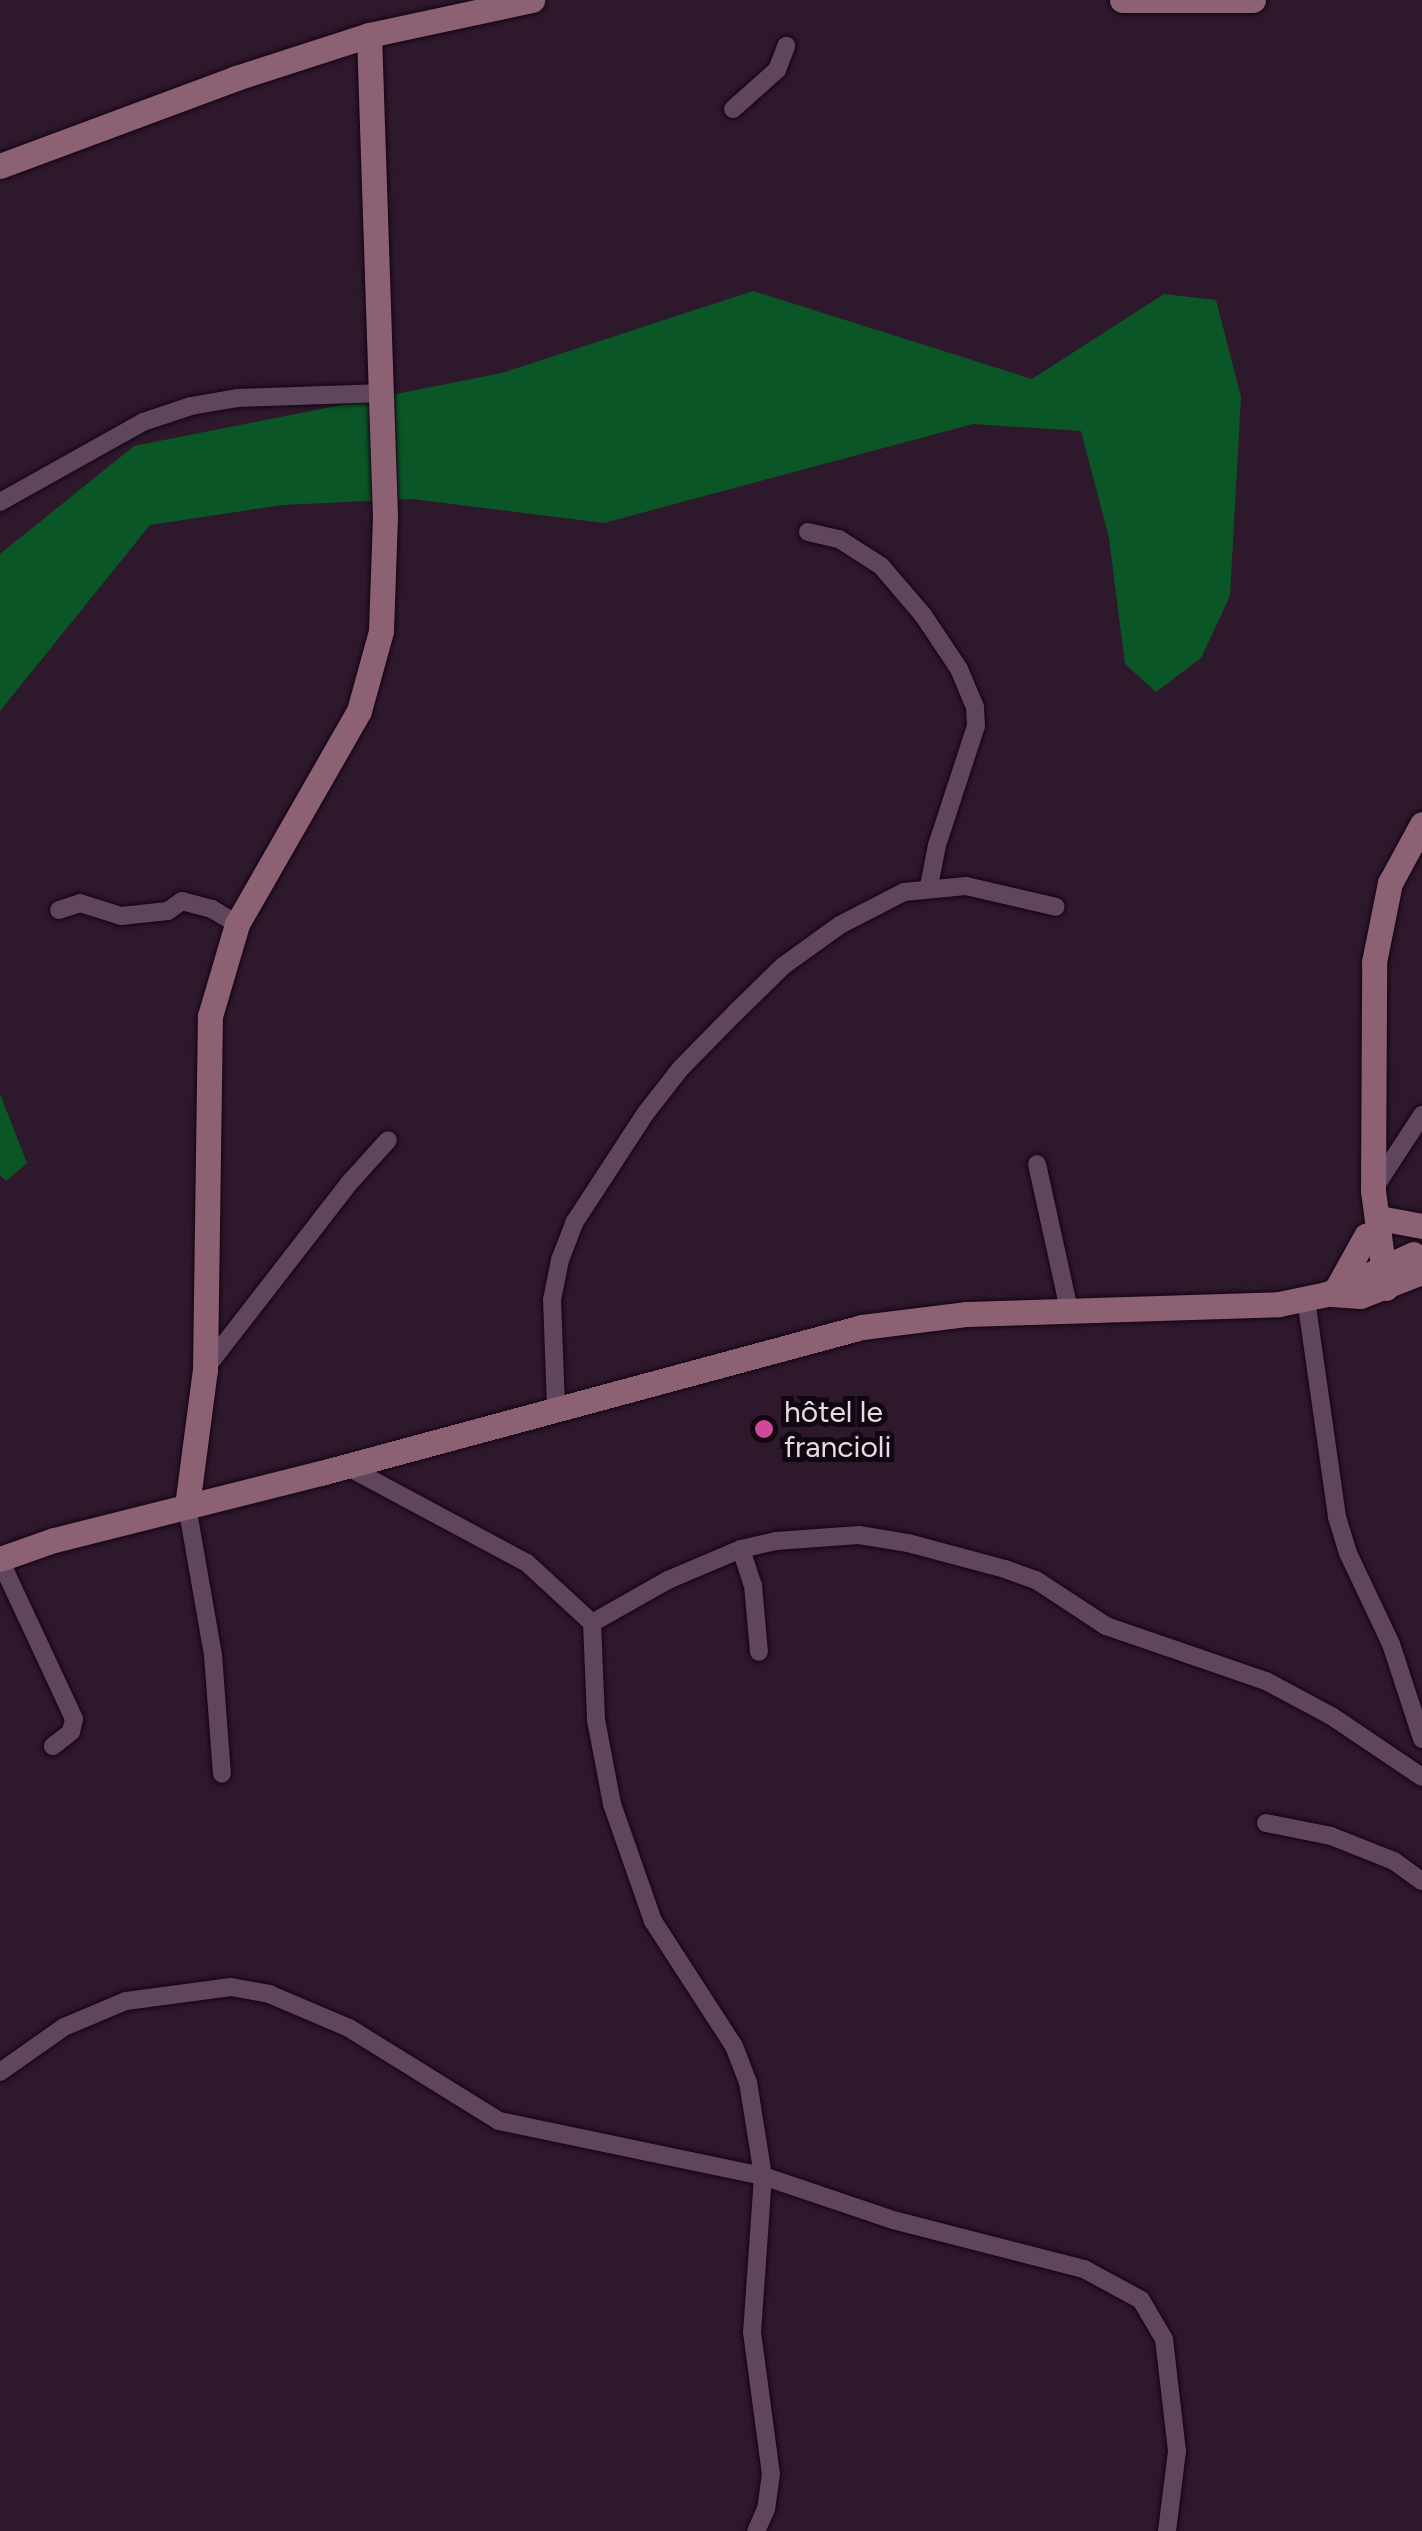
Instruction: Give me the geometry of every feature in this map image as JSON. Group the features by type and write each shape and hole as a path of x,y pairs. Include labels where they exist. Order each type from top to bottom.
{"main road":[{"path":"0,166 236,78 460,6 532,0"},
{"path":"1122,0 1252,0"},
{"path":"188,1506 205,1369 208,1036 222,970 237,924 360,711 374,664 386,564 369,35"},
{"path":"1377,1280 1373,1211 1374,962 1390,883 1422,824"},
{"path":"1373,1211 1422,1226"},
{"path":"1324,1294 1373,1211"},
{"path":"0,1560 54,1540 862,1328 967,1314 1238,1308 1324,1294 1377,1280 1418,1263"}],"street":[{"path":"733,109 777,70 786,46"},
{"path":"0,502 144,422 192,406 238,398 382,393"},
{"path":"808,532 840,539 881,566 924,615 959,669 976,707 976,726 937,845 929,886"},
{"path":"556,1407 552,1300 560,1260 574,1224 645,1114 681,1068 784,966 879,901 929,886 966,886 1056,907"},
{"path":"59,910 80,902 121,916 168,911 182,901 212,910 237,924"},
{"path":"1373,1211 1422,1116"},
{"path":"205,1369 338,1196 388,1140"},
{"path":"1037,1164 1069,1310"},
{"path":"1324,1294 1342,1534 1394,1653 1422,1740"},
{"path":"346,1466 527,1563 592,1623 596,1720 612,1804 653,1921 734,2046 748,2082 764,2176 752,2332 772,2474 766,2509 756,2531"},
{"path":"188,1506 210,1637 222,1774"},
{"path":"592,1623 668,1580 742,1550 776,1541 860,1535 949,1551 1036,1580 1106,1626 1230,1665 1297,1696 1422,1777"},
{"path":"742,1550 753,1585 759,1652"},
{"path":"0,1560 74,1720 71,1732 53,1746"},
{"path":"1266,1823 1332,1836 1394,1861 1422,1881"},
{"path":"0,2072 64,2028 126,2001 231,1988 269,1994 349,2028 498,2121 764,2176 894,2220 1084,2269 1141,2300 1164,2339 1177,2451 1167,2531"}],"green space":[{"path":"753,291 1032,379 1164,294 1216,300 1241,397 1230,596 1201,658 1156,692 1125,664 1109,538 1081,431 973,424 604,523 412,499 283,505 150,525 0,711 0,554 134,446 502,373"},
{"path":"0,1094 27,1163 6,1181 0,1175"}],"place":[{"name":"hôtel le francioli","path":"764,1429"}]}
